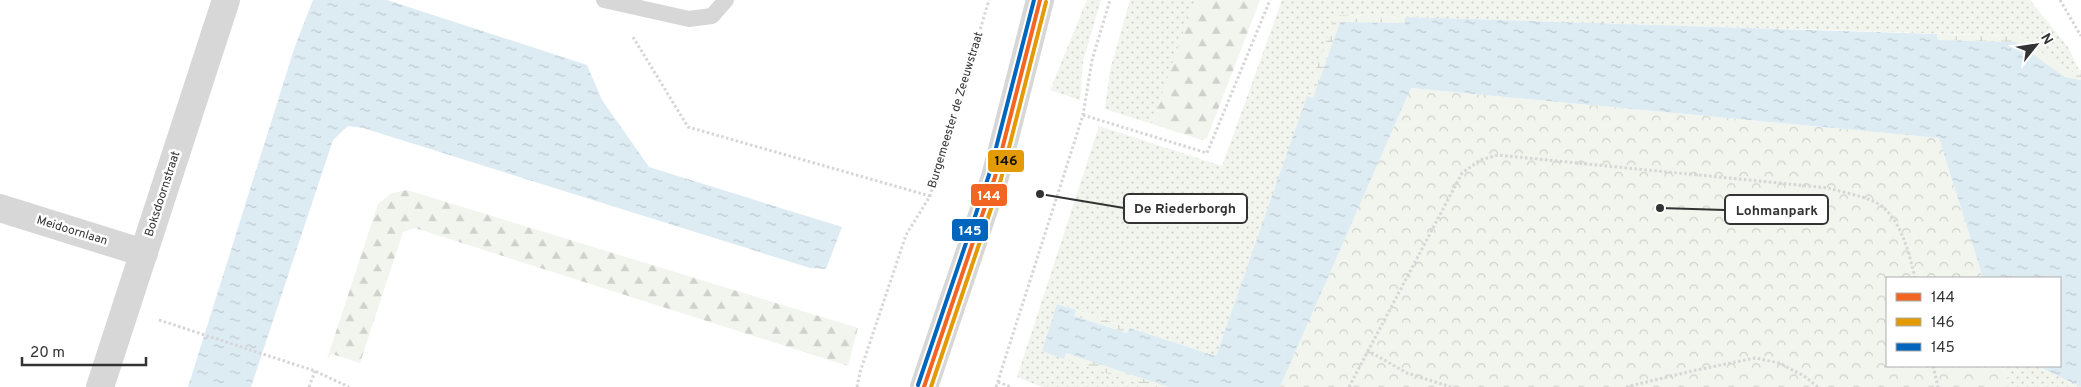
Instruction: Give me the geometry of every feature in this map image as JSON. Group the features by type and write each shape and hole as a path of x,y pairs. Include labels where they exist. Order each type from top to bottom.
{"street":[{"name":"Boksdoornstraat","path":"100,387 226,0"},
{"path":"924,387 995,177 1040,0"},
{"name":"Meidoornlaan","path":"0,208 144,253"}],"lane":[{"path":"608,1 689,19 712,16 726,0"}],"path":[{"name":"Burgemeester de Zeeuwstraat","path":"857,387 860,372 906,235 930,196 989,0"},
{"path":"996,387 1083,115 1092,60 1110,0"},
{"path":"1083,115 1207,153 1270,0"},
{"path":"2060,0 2081,36"},
{"path":"608,1 688,127 930,196"},
{"path":"1349,387 1462,173 1480,160 1498,155 1828,188 1874,201 1891,217 1907,244 1915,277"},
{"path":"190,330 315,371 349,387"},
{"path":"1368,350 1408,373 1451,387"},
{"path":"1626,387 1755,358 1779,363 1804,376 1818,387"},
{"path":"1934,367 1938,387"},
{"path":"309,387 315,371"},
{"path":"997,382 1011,387"}],"green space":[{"path":"1087,0 1101,0 1083,61 1080,100 1050,90"},
{"path":"1130,0 1197,0 1187,21 1152,124 1105,109 1110,70"},
{"path":"1197,0 1260,0 1207,138 1202,140 1152,124 1187,21"},
{"path":"1282,0 2030,0 2068,47 2079,70 2081,70 2081,74 2068,71 2018,36 1336,15 1216,356 1058,304 1042,351 1149,387 1042,387 1017,377 1099,126 1222,166"},
{"path":"1335,15 1406,17 1406,23 1340,22 1313,98 1307,96"},
{"path":"1937,34 2018,36 2068,71 2081,74 2081,80 2065,77 2016,42 1938,40"},
{"path":"1411,88 1939,138 1983,277 1886,277 1886,367 2007,367 2009,375 2003,387 1280,387"},
{"path":"407,190 858,328 848,366 415,228 403,232 360,363 332,354 327,359 378,204 392,193"},
{"path":"1076,310 1130,328 1128,333 1074,316"},
{"path":"1066,353 1168,387 1149,387 1064,359"},
{"path":"1942,367 2040,367 2081,387 1947,387"}],"water":[{"path":"313,0 387,0 587,65 602,100 649,167 842,227 826,269 810,268 363,128 348,126 333,140 251,387 188,387 295,46"},
{"path":"1406,17 1937,34 1938,40 2016,42 2065,77 2081,80 2081,387 2040,367 2061,367 2061,277 1983,277 1939,138 1411,88 1280,387 1168,387 1066,353 1064,359 1042,351 1057,304 1076,310 1074,316 1127,333 1130,328 1216,356 1307,96 1313,98 1340,22 1405,23"}],"transit line":[{"name":"145","path":"918,385 989,175 1034,0"},
{"name":"144","path":"924,387 995,177 1040,0"},
{"name":"146","path":"931,387 1001,179 1046,2"}],"place":[{"name":"De Riederborgh","path":"1040,194"},
{"name":"Lohmanpark","path":"1660,208"}]}
